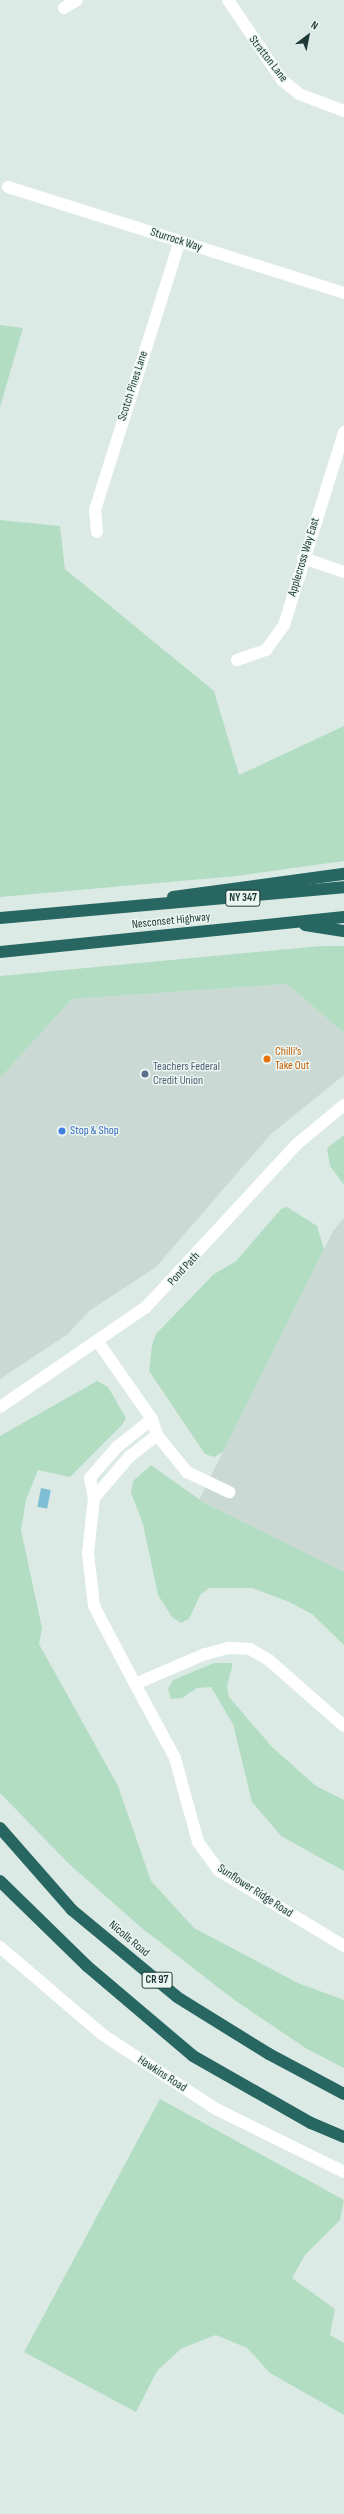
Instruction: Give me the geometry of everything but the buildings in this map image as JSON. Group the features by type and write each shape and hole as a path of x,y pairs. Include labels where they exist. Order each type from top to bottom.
{"highway":[{"path":"142,904 199,892 344,874"},
{"name":"Nesconset Highway","path":"0,918 142,904 195,902 344,887"},
{"name":"Nesconset Highway","path":"0,952 344,917"},
{"path":"288,922 344,931"},
{"name":"Nicolls Road","path":"0,1828 72,1910 178,1997 269,2054 344,2094"},
{"name":"CR 97","path":"0,1881 87,1966 194,2056 311,2123 344,2137"}],"street":[{"path":"64,8 77,0"},
{"name":"Stratton Lane","path":"228,0 282,80 299,94 344,111"},
{"name":"Sturrock Way","path":"8,187 344,293"},
{"name":"Scotch Pines Lane","path":"97,532 95,510 180,241"},
{"name":"Applecross Way East","path":"238,660 266,650 284,625 303,558 344,432"},
{"path":"303,558 344,572"},
{"name":"Pond Path","path":"0,1407 98,1342 158,1296 297,1144 344,1105"},
{"path":"98,1342 152,1419 157,1435 187,1472 229,1492"},
{"name":"Sunflower Ridge Road","path":"152,1419 117,1447 90,1478 94,1498 88,1553 94,1606 175,1758 198,1842 218,1870 344,1946"},
{"path":"94,1498 113,1479 129,1457 157,1435"},
{"path":"99,1468 113,1479"},
{"path":"135,1684 205,1654 228,1648 250,1649 269,1660 344,1726"},
{"name":"Hawkins Road","path":"0,1947 103,2035 216,2109 344,2172"}],"shaded area":[{"path":"287,984 344,1033 344,1075 271,1134 156,1267 89,1311 68,1334 0,1379 0,1078 72,999"},
{"path":"344,1218 344,1572 199,1500 333,1231"}],"green space":[{"path":"0,325 23,328 0,407"},
{"path":"0,520 60,526 65,569 214,691 239,775 344,726 344,861 237,876 0,897"},
{"path":"321,946 344,946 344,1033 287,984 72,999 0,1078 0,976"},
{"path":"344,1135 344,1185 330,1166 327,1148"},
{"path":"287,1207 317,1226 324,1249 223,1452 214,1457 205,1454 149,1371 152,1345 156,1334 213,1275 236,1261 281,1209"},
{"path":"97,1381 108,1387 126,1418 122,1425 70,1477 38,1470 26,1500 21,1530 42,1628 39,1644 118,1786 151,1881 194,1928 298,1983 344,2000 344,2068 307,2049 233,1999 143,1929 69,1864 0,1793 0,1436"},
{"path":"151,1465 203,1502 344,1572 344,1645 312,1614 287,1601 252,1588 209,1588 200,1595 189,1619 181,1623 172,1617 158,1595 143,1524 131,1493 133,1481"},
{"path":"214,1663 233,1663 227,1686 229,1697 272,1747 316,1786 344,1800 344,1871 281,1836 252,1802 233,1724 211,1687 197,1688 182,1698 171,1699 168,1689 173,1680"},
{"path":"160,2099 344,2200 340,2220 305,2255 292,2278 335,2309 330,2335 344,2343 344,2415 270,2373 247,2348 216,2335 182,2348 157,2371 136,2412 24,2352"}],"water":[{"path":"41,1488 51,1490 47,1509 37,1507"}],"place":[{"name":"Chilli's Take Out","path":"267,1059"},
{"name":"Teachers Federal Credit Union","path":"145,1074"},
{"name":"Stop & Shop","path":"62,1131"}]}
